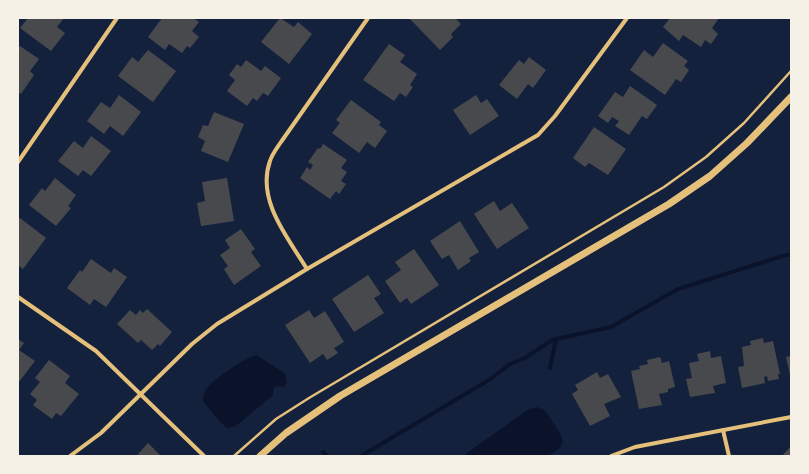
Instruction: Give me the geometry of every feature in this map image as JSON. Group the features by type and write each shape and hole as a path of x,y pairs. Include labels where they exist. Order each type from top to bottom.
{"street":[{"path":"18,162 117,18"},
{"path":"307,269 274,216 268,196 267,180 270,161 281,142 368,18"},
{"path":"70,456 101,433 140,393 192,344 217,324 307,269 538,135 555,116 627,18"},
{"path":"260,456 286,433 340,396 675,200 710,176 742,148 791,97"},
{"path":"18,297 96,351 204,456"},
{"path":"611,456 635,448 791,416"},
{"path":"723,430 729,456"}],"path":[{"path":"234,456 276,419 309,398 664,187 706,157 744,123 791,71"}],"water":[{"path":"257,355 285,374 287,382 284,387 276,386 273,389 273,395 236,426 227,428 218,420 203,401 205,392 212,383 224,373 246,359"},
{"path":"537,407 544,410 550,417 561,435 563,442 560,448 548,456 465,456 467,453 529,409"}],"building":[{"path":"28,18 64,18 57,27 65,33 51,51 20,28"},
{"path":"162,18 193,18 199,22 192,31 199,37 190,48 187,46 182,53 169,44 165,50 148,37"},
{"path":"280,18 294,27 298,22 312,34 289,64 261,42"},
{"path":"409,18 455,18 461,24 451,34 453,37 440,50"},
{"path":"670,18 719,18 712,28 718,34 711,44 705,40 701,47 683,35 679,41 663,27"},
{"path":"663,43 688,61 684,66 689,70 681,82 676,79 665,95 630,70 644,50 653,57"},
{"path":"389,44 405,55 400,62 417,74 410,85 413,87 406,97 400,93 394,101 363,80"},
{"path":"20,46 39,59 30,71 34,75 21,94 18,92 18,48"},
{"path":"148,50 176,71 153,102 118,76 132,57 138,62"},
{"path":"529,57 546,70 533,88 528,84 517,99 499,85 519,60 524,64"},
{"path":"246,60 261,71 265,66 281,78 268,96 263,93 257,101 253,98 247,106 227,91 235,80 229,75 237,64 241,67"},
{"path":"630,86 657,105 647,119 642,116 629,135 615,126 619,121 612,117 608,123 598,116 615,92 623,97"},
{"path":"119,95 141,112 123,136 110,126 104,134 87,121 101,102 110,108"},
{"path":"476,95 481,103 487,99 499,116 470,135 453,110"},
{"path":"351,100 381,122 379,125 387,131 375,148 367,142 359,153 332,133 340,123 336,120"},
{"path":"214,112 244,124 228,162 201,151 205,141 198,137 203,125 208,126"},
{"path":"594,127 626,149 608,175 589,163 585,167 573,158"},
{"path":"91,136 111,151 91,176 83,170 78,176 58,161 74,141 83,148"},
{"path":"323,144 347,160 341,168 347,172 341,181 346,184 339,194 336,191 330,199 300,178 307,167 310,170 313,165 308,162 318,148 320,149"},
{"path":"55,178 76,195 68,206 71,208 56,226 29,205 42,188 45,191"},
{"path":"227,178 234,221 201,226 197,203 205,201 202,182"},
{"path":"494,201 500,211 512,203 529,228 497,249 474,214"},
{"path":"20,218 46,238 23,269 18,265 18,221"},
{"path":"460,221 479,252 469,258 471,261 458,270 449,255 442,259 430,241"},
{"path":"241,229 255,249 251,252 261,266 234,285 224,269 228,266 220,255 230,248 225,240"},
{"path":"414,249 439,285 411,304 407,298 400,303 385,281 401,270 395,262"},
{"path":"91,259 111,273 114,268 127,277 106,307 94,299 90,305 67,288 80,270 82,272"},
{"path":"368,275 381,294 374,298 384,313 354,332 332,299"},
{"path":"147,309 172,332 160,346 158,344 152,350 141,340 138,343 117,324 130,310 136,315 140,310 143,313"},
{"path":"309,310 314,318 325,311 344,342 334,348 338,353 327,360 323,354 310,363 285,325"},
{"path":"763,338 764,343 773,341 780,374 778,374 779,379 768,381 767,376 764,377 765,383 742,388 738,367 744,366 742,347 751,345 750,341"},
{"path":"18,339 24,343 19,350 35,361 19,382"},
{"path":"710,351 711,358 721,356 726,383 713,386 715,393 690,397 686,379 692,378 689,363 699,361 697,354"},
{"path":"791,356 791,375 790,375 786,357"},
{"path":"660,357 662,363 669,361 675,387 668,389 668,392 659,394 662,405 639,409 631,371 640,369 639,366 648,364 647,360"},
{"path":"49,360 70,376 65,383 79,394 61,416 56,413 52,419 33,405 37,400 30,394 40,382 35,378"},
{"path":"597,372 600,378 608,374 621,397 604,404 610,416 590,426 572,394 578,390 575,385"},
{"path":"148,443 161,456 140,456 138,454"},
{"path":"791,446 791,456 782,456"}],"waterway":[{"path":"361,456 489,380 510,364 525,358 552,340 611,327 678,289 786,255 791,255"},
{"path":"550,368 556,339"},
{"path":"323,452 327,456"}]}
